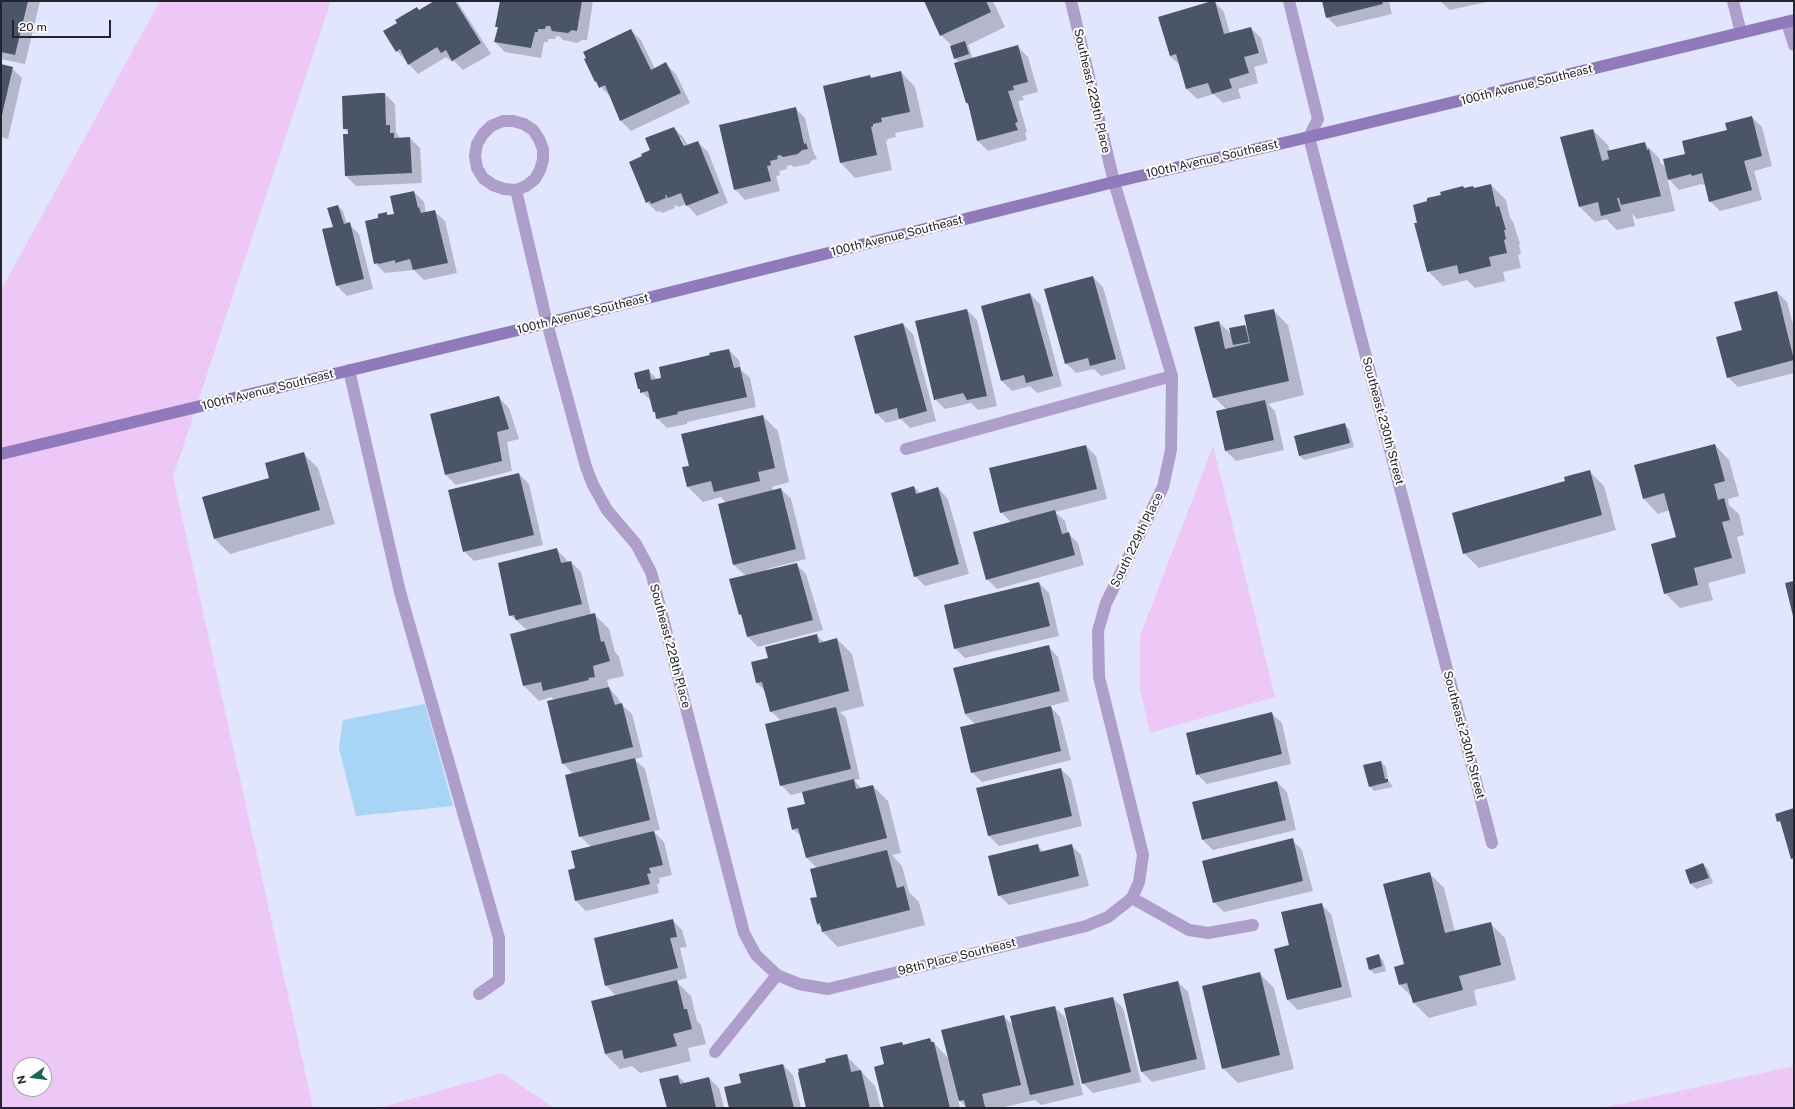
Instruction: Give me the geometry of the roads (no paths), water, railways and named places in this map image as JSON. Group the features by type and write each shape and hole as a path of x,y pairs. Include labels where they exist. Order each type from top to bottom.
{"street":[{"name":"Southeast 229th Place","path":"1071,1 1114,182"},
{"path":"1289,1 1318,119 1309,138"},
{"path":"1733,1 1741,33"},
{"name":"100th Avenue Southeast","path":"1,454 547,323 1114,182 1309,138 1791,21"},
{"path":"1791,21 1794,45"},
{"path":"503,121 513,121 524,124 533,130 543,149 543,160 535,179 526,186 516,190 504,189 493,185 483,178 477,168 475,156 477,144 482,134 491,126 503,121"},
{"name":"Southeast 230th Street","path":"1309,138 1492,843"},
{"name":"South 229th Place","path":"1114,182 1172,376 1172,450 1163,487 1106,603 1098,631 1099,677 1144,855 1139,882 1132,898"},
{"name":"Southeast 228th Place","path":"516,190 547,323 586,467 593,485 607,510 636,544 651,572 744,932 756,955 777,975"},
{"path":"348,370 400,592 499,938 499,980 478,994"},
{"path":"906,450 1172,376"},
{"path":"1132,898 1189,930 1208,934 1253,925"},
{"name":"98th Place Southeast","path":"777,975 799,984 828,988 1086,926 1108,917 1132,898"},
{"path":"715,1052 777,975"}],"water":[{"path":"425,704 453,806 356,816 339,748 343,720"}]}
